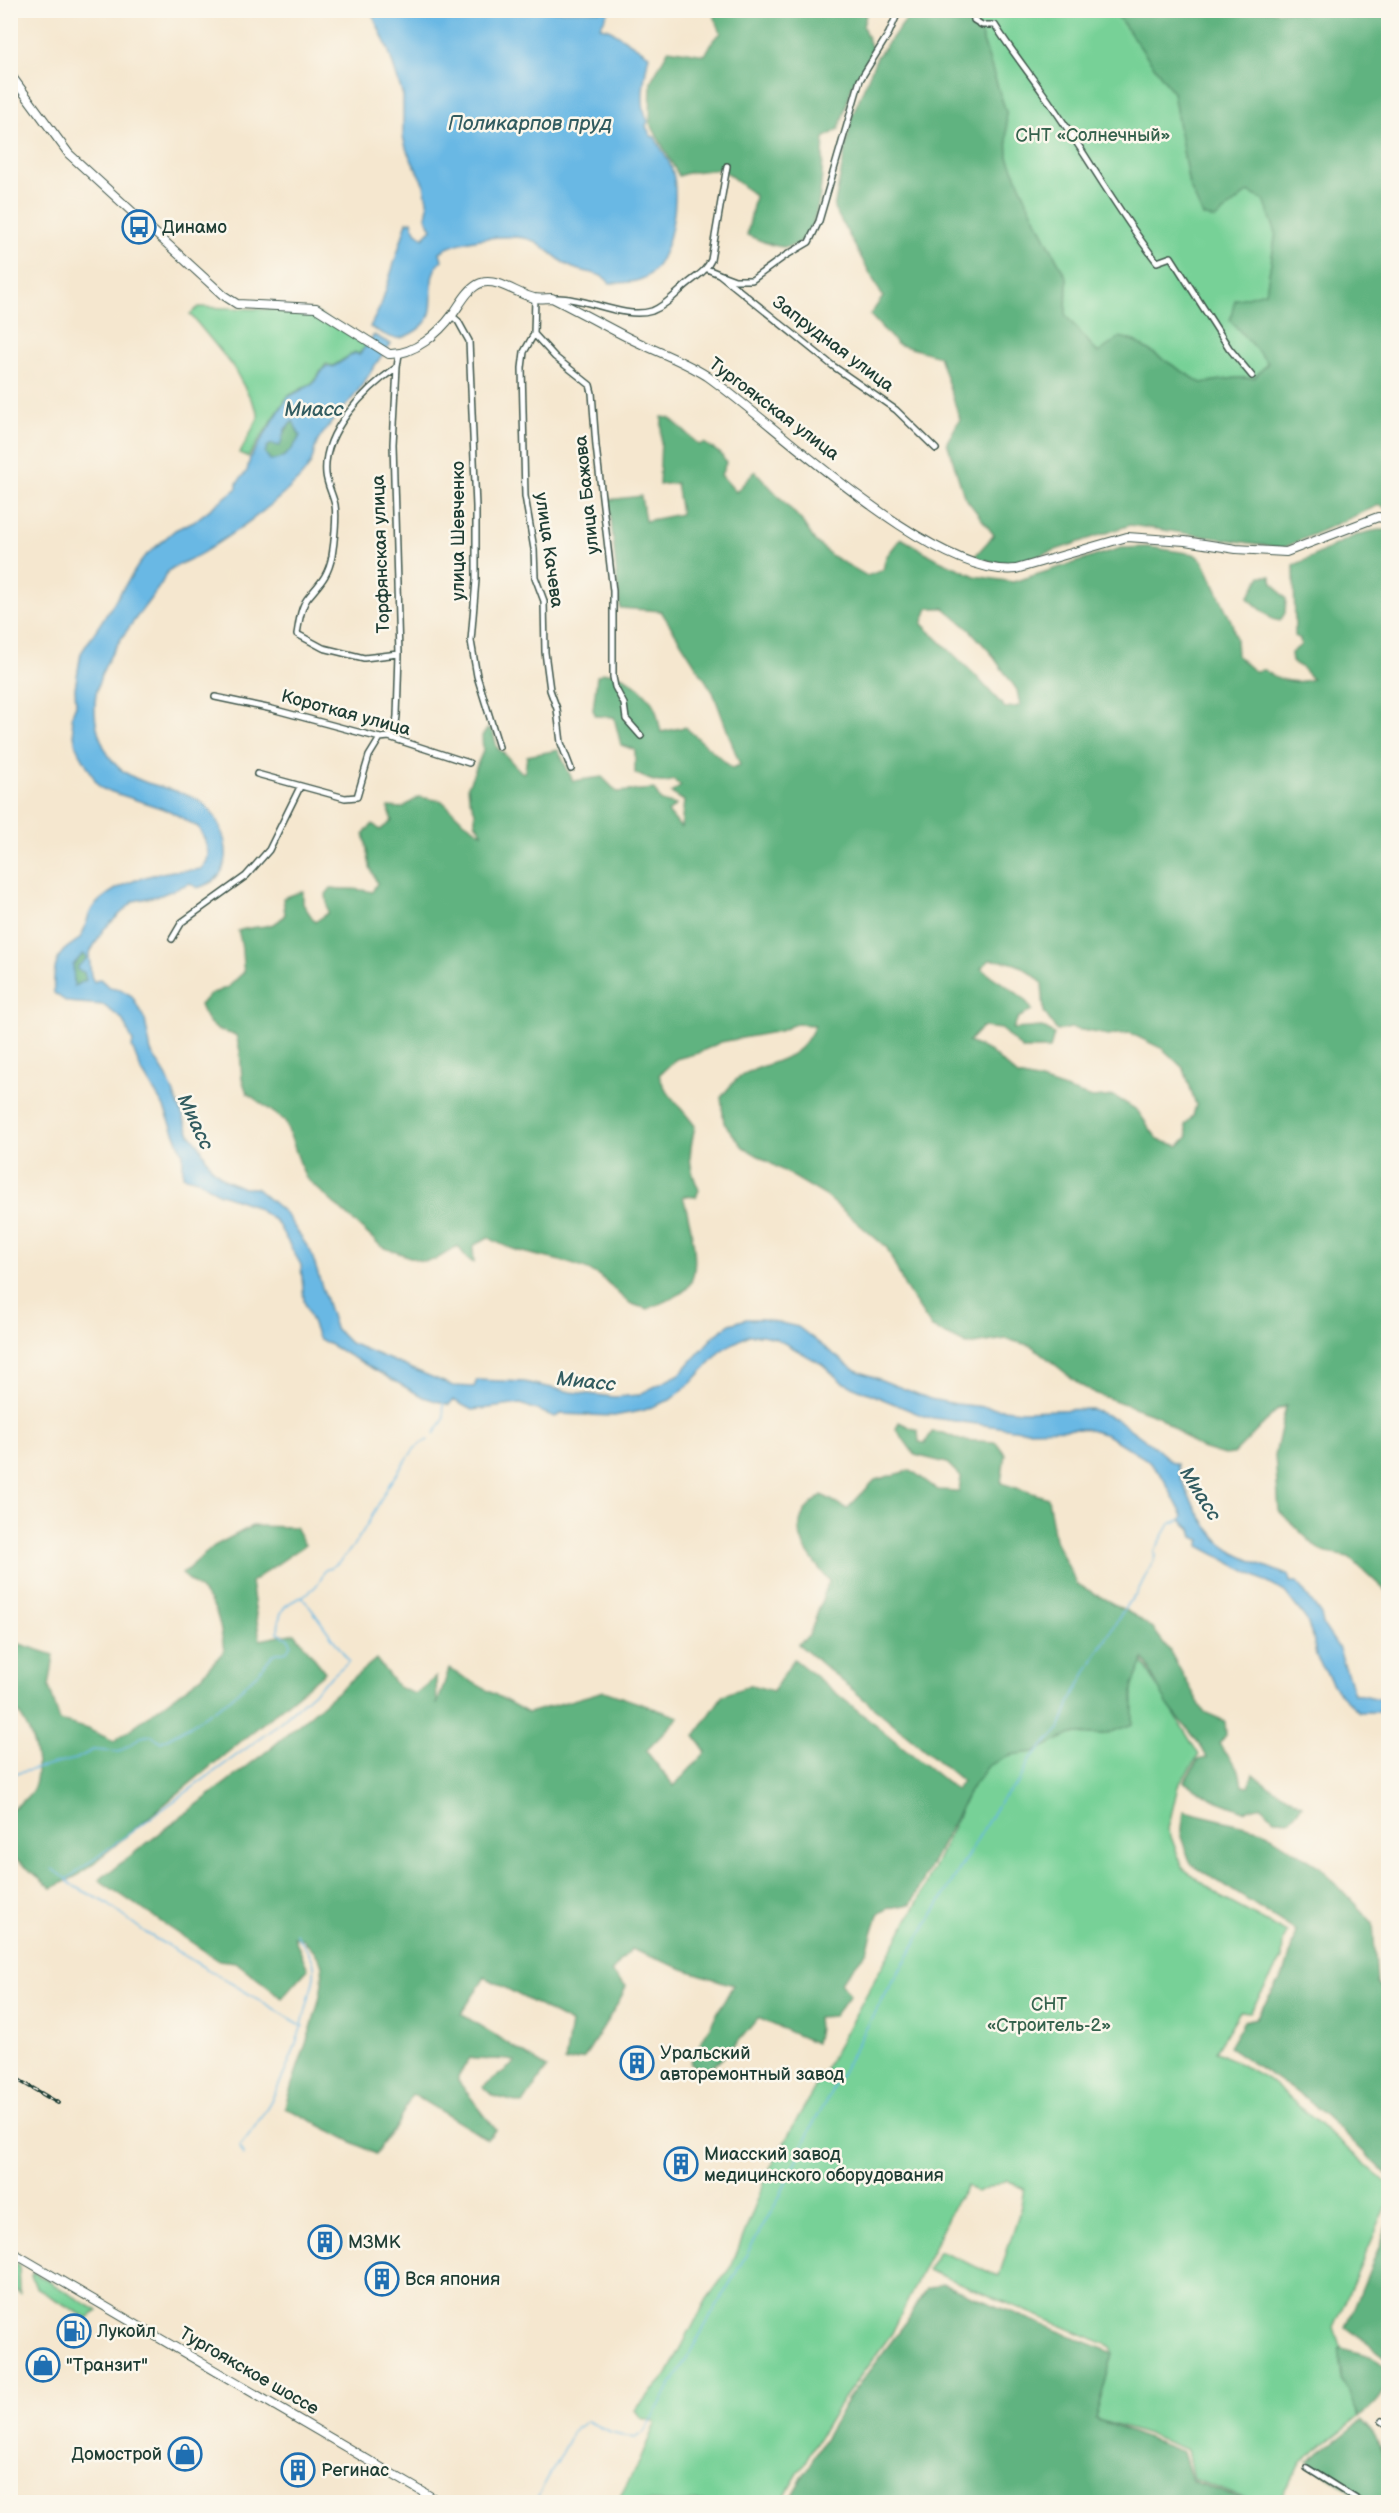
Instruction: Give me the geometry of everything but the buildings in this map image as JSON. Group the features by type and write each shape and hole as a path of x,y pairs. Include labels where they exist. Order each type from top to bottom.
{"main road":[{"name":"Тургоякская улица","path":"10,74 69,153 223,295 237,304 316,308 389,354 399,354 409,351 424,341 452,316 470,290 479,284 488,282 535,298 552,298 707,376 861,497 908,530 964,560 1004,570 1016,569 1127,537 1286,552 1378,517 1389,519"},
{"name":"Тургоякское шоссе","path":"10,2251 440,2502"}],"street":[{"path":"719,274 735,280 752,280 809,242 819,221 860,80 889,33 899,10"},
{"path":"973,10 974,20 982,25 995,25 1018,61 1043,92 1130,228 1157,262 1172,257 1229,348 1252,376"},
{"path":"552,298 569,298 636,313 652,311 669,301 707,269 711,260 727,166"},
{"name":"Запрудная улица","path":"707,269 719,274 833,366 896,410 936,450"},
{"name":"улица Качева","path":"535,298 534,334 524,352 522,368 525,496 534,549 535,577 544,601 545,652 550,690 557,709 561,743 571,769"},
{"name":"улица Шевченко","path":"452,316 458,321 469,341 476,528 476,580 471,641 477,676 499,747"},
{"name":"улица Бажова","path":"534,334 555,357 590,385 613,591 613,677 615,687 624,704 626,718 641,736"},
{"name":"Торфянская улица","path":"389,737 395,731 397,716 399,654 393,444 399,354"},
{"path":"397,367 373,384 336,430 328,447 326,475 335,507 332,555 328,572 301,611 297,634 323,648 363,658 399,654"},
{"name":"Короткая улица","path":"215,697 272,709 380,738 389,737 469,763"},
{"path":"257,774 345,798 357,797 369,756 380,738"},
{"path":"172,939 182,922 246,876 269,850 300,786"},
{"path":"1382,2421 1389,2425"},
{"path":"1307,2469 1361,2502"}],"green space":[{"path":"712,11 867,11 863,26 873,51 853,84 839,129 824,138 816,215 802,240 792,246 775,246 747,235 755,196 722,169 679,176 650,123 651,81 669,49 705,55 714,39 721,33"},
{"path":"913,11 949,11 980,32 1006,112 1008,157 1030,208 1067,279 1066,316 1098,353 1120,337 1134,341 1201,383 1254,378 1268,363 1230,320 1235,300 1266,292 1276,233 1264,200 1248,192 1215,219 1203,216 1189,185 1173,92 1114,11 1388,11 1388,509 1379,505 1283,548 1130,525 1023,561 996,563 974,557 994,535 964,496 947,442 960,419 939,356 897,344 870,315 883,297 834,208 852,116 877,57"},
{"name":"СНТ «Солнечный»","path":"949,11 1114,11 1173,92 1189,185 1215,218 1248,192 1264,199 1276,233 1266,292 1235,300 1268,363 1254,378 1201,383 1134,341 1098,353 1066,316 1067,279 1030,208 1008,157 1006,112 980,32"},
{"path":"199,307 314,311 368,345 358,354 355,352 333,366 326,364 312,383 288,396 248,457 240,453 258,418 258,412 232,365 190,314"},
{"path":"662,417 670,418 699,445 704,443 721,454 726,463 721,475 736,492 755,471 801,520 815,541 832,556 867,576 883,570 886,557 901,538 937,559 975,576 1013,582 1121,548 1149,547 1194,554 1203,561 1232,623 1237,656 1254,671 1264,670 1281,679 1293,681 1312,679 1301,667 1292,662 1291,653 1301,645 1300,639 1295,636 1294,565 1352,537 1376,530 1388,530 1388,1593 1349,1557 1326,1553 1317,1548 1279,1511 1275,1455 1286,1406 1278,1409 1234,1454 1224,1455 1198,1447 1158,1416 1097,1394 1082,1386 1032,1346 1006,1339 967,1345 932,1328 906,1289 887,1248 826,1196 743,1147 724,1123 721,1097 741,1076 794,1053 809,1037 815,1025 795,1024 780,1031 721,1042 698,1053 676,1059 659,1075 670,1095 695,1126 690,1158 692,1173 699,1190 696,1197 683,1196 695,1256 692,1279 688,1287 680,1294 648,1309 630,1303 602,1278 585,1269 514,1249 488,1237 473,1246 474,1263 467,1259 458,1246 435,1260 421,1261 382,1247 305,1177 285,1121 247,1093 242,1079 240,1051 236,1035 223,1032 209,1023 200,1005 209,995 228,987 244,972 238,931 276,923 285,914 283,898 303,891 303,904 315,922 328,913 326,894 331,888 372,892 377,883 370,867 364,833 373,824 380,830 392,821 388,807 402,808 419,797 442,801 462,820 483,834 475,822 475,811 469,797 468,786 483,751 482,736 488,728 493,732 497,748 523,773 527,756 558,750 573,781 602,777 617,792 654,789 661,801 676,805 668,812 681,828 684,801 671,793 681,786 673,780 659,782 635,773 635,750 621,745 614,717 596,716 593,710 597,676 604,673 613,674 630,681 646,694 655,708 661,732 685,727 732,768 740,765 713,692 661,611 620,608 609,500 641,496 645,521 681,514 676,483 659,485","holes":["928,608 944,608 970,630 990,652 1017,690 1020,706 1005,708 975,675 922,624","990,960 1019,966 1042,983 1044,1012 1057,1031 1071,1028 1108,1035 1130,1033 1163,1049 1184,1069 1196,1105 1193,1116 1185,1125 1188,1136 1179,1146 1158,1140 1137,1110 1114,1096 1092,1098 1018,1076 989,1051 968,1042 982,1027 1001,1029 1022,1049 1050,1049 1054,1034 1042,1027 1013,1029 1018,1018 1032,1010 1022,997 981,968"]},
{"path":"293,420 297,424 296,428 300,436 298,441 285,456 270,460 265,453 267,447 280,439"},
{"path":"1261,576 1271,576 1273,583 1286,599 1285,613 1280,621 1272,619 1248,598"},
{"path":"82,954 86,956 84,972 86,980 73,987 73,965"},
{"path":"899,1422 918,1431 919,1442 925,1443 932,1432 944,1433 960,1440 996,1442 1005,1454 1001,1483 1048,1498 1055,1540 1077,1584 1137,1617 1154,1630 1169,1650 1204,1712 1225,1721 1226,1735 1219,1744 1239,1770 1242,1785 1249,1786 1253,1774 1302,1805 1291,1820 1274,1819 1261,1806 1244,1811 1213,1799 1184,1782 1198,1760 1207,1758 1195,1738 1168,1705 1144,1659 1133,1685 1133,1724 1106,1734 1071,1734 1034,1752 1010,1755 988,1766 969,1791 911,1904 889,1908 878,1914 867,1951 841,1982 850,1995 834,2016 817,2017 818,2029 815,2043 758,2018 726,2055 703,2073 690,2062 733,1985 631,1949 611,1973 626,1986 620,2000 584,2058 565,2062 571,2023 485,1977 461,2014 547,2068 523,2104 493,2096 483,2087 516,2062 505,2059 470,2058 458,2076 458,2081 496,2130 487,2139 412,2094 398,2123 375,2154 285,2107 310,2032 323,1973 320,1960 303,1939 294,1937 308,1969 282,1998 236,1962 218,1960 99,1880 271,1748 376,1659 398,1687 415,1694 436,1677 437,1705 449,1669 528,1713 604,1691 679,1717 646,1751 674,1786 706,1752 695,1736 723,1695 751,1685 773,1691 794,1659 956,1790 962,1781 798,1644 809,1636 829,1581 811,1558 802,1540 800,1522 808,1508 822,1495 847,1509 875,1480 911,1470 938,1490 959,1491 961,1477 947,1463 915,1455 896,1429"},
{"path":"252,1526 295,1527 305,1545 251,1582 260,1640 295,1633 325,1672 80,1874 52,1888 11,1855 11,1809 24,1800 34,1787 37,1766 29,1732 24,1721 11,1706 11,1650 17,1643 54,1655 49,1687 60,1721 85,1728 114,1741 201,1677 224,1651 220,1625 214,1607 209,1599 182,1574 214,1546"},
{"name":"СНТ «Строитель-2»","path":"1143,1662 1199,1755 1178,1786 1168,1829 1183,1868 1224,1899 1287,1933 1283,1941 1282,1959 1250,2012 1240,2011 1216,2051 1269,2080 1388,2184 1388,2203 1334,2327 1341,2349 1346,2384 1359,2417 1302,2462 1278,2502 1255,2502 1193,2479 1187,2450 1149,2435 1095,2419 1113,2354 1110,2346 928,2270 938,2251 999,2276 1020,2210 1024,2189 1007,2180 977,2193 967,2186 955,2203 892,2333 836,2409 781,2502 617,2502 639,2462 656,2422 641,2418 635,2410 666,2376 707,2299 732,2265 769,2170 920,1898 969,1791 989,1765 1010,1755 1071,1734 1106,1734"},
{"path":"1184,1811 1262,1830 1320,1867 1373,1923 1377,1983 1388,1997 1388,2175 1311,2102 1229,2047 1244,2021 1256,2018 1285,1972 1296,1931 1191,1864 1181,1837"},
{"path":"1388,2225 1388,2359 1346,2327"},
{"path":"10,2257 19,2266 20,2293 11,2287"},
{"path":"33,2272 98,2311 87,2318 36,2288 31,2275"},
{"path":"942,2284 1113,2353 1095,2419 1183,2452 1192,2481 1250,2502 788,2502 847,2400 907,2321 926,2289"},
{"path":"1338,2347 1373,2357 1388,2369 1384,2390 1376,2402 1360,2417 1342,2380"},
{"path":"1362,2421 1377,2438 1381,2448 1386,2469 1388,2502 1365,2502 1308,2462"}],"water":[{"name":"Поликарпов пруд","path":"371,11 609,11 600,27 609,29 649,55 643,97 643,106 648,121 646,126 669,162 674,181 672,228 662,258 655,269 646,277 638,280 610,283 597,274 578,270 568,265 544,247 525,238 500,237 473,240 440,252 442,260 432,277 430,314 417,330 403,337 393,338 370,327 381,305 407,222 412,221 414,229 423,238 432,229 426,217 428,206 424,185 407,151 403,137 403,96 388,49"},
{"name":"Миасс","path":"374,335 391,344 355,395 330,423 317,444 311,463 299,480 240,528 203,553 168,572 118,643 101,676 96,693 97,728 103,746 113,762 139,780 191,796 202,803 212,813 225,842 225,864 217,878 197,888 190,883 161,895 134,901 103,930 89,954 91,976 94,982 100,979 109,987 120,989 132,996 145,1020 151,1052 167,1077 190,1134 211,1167 225,1180 243,1188 256,1188 285,1213 311,1252 335,1328 350,1343 453,1386 474,1387 477,1380 524,1382 571,1392 615,1397 638,1395 680,1374 713,1337 730,1324 746,1319 763,1319 798,1327 853,1369 930,1399 1022,1411 1091,1409 1116,1419 1177,1464 1198,1512 1224,1546 1246,1559 1289,1576 1290,1582 1297,1582 1321,1615 1323,1625 1338,1647 1354,1693 1388,1701 1388,1716 1381,1712 1359,1712 1337,1691 1316,1656 1313,1637 1306,1619 1285,1592 1199,1546 1201,1540 1193,1537 1191,1529 1181,1520 1183,1516 1162,1476 1146,1459 1107,1435 1086,1429 1021,1430 926,1417 842,1382 822,1364 775,1338 762,1335 749,1335 723,1349 691,1383 670,1400 641,1411 614,1416 561,1414 555,1417 521,1404 472,1410 453,1400 449,1405 423,1397 318,1338 304,1301 301,1265 276,1221 250,1204 218,1193 200,1181 183,1176 183,1154 163,1105 141,1070 132,1047 133,1042 122,1019 103,1005 67,1002 54,993 54,973 57,962 65,949 79,939 94,906 111,892 141,878 173,871 201,869 207,861 208,854 205,840 198,827 170,811 103,789 98,785 76,746 71,717 76,705 75,688 81,653 143,558 175,530 196,520 237,488 237,483 247,471 250,458 288,397 313,384 326,366 333,367 355,353 359,355","holes":["293,421 300,436 298,441 285,456 270,460 265,453 267,447 271,444 280,446 285,429","83,954 86,959 77,967 77,970 84,972 86,980 74,986 73,965"]}],"waterway":[{"path":"434,1434 444,1419 443,1402"},
{"path":"10,1775 76,1759 93,1750 119,1752 141,1737 152,1735 161,1742 230,1699 260,1671 273,1654 287,1651 291,1644 289,1639 278,1633 284,1607 315,1587 325,1570 334,1566 352,1548 388,1486 417,1446 428,1440"},
{"path":"535,2502 573,2431 587,2421 611,2432 635,2438 644,2432 779,2198 811,2128 878,2007 1000,1801 1019,1782 1030,1759 1060,1729 1070,1702 1128,1603 1136,1595 1155,1557 1154,1552 1170,1524 1180,1520"},
{"path":"52,1869 67,1879 270,1731 349,1661 302,1596"},
{"path":"67,1880 70,1884 105,1902 146,1933 303,2026"},
{"path":"243,2155 240,2146 273,2096 290,2059 312,1987 313,1961 296,1934"}],"railway":[{"path":"10,2075 58,2103"}],"place":[{"name":"Динамо","path":"139,227"},
{"name":"Уральский авторемонтный завод","path":"637,2063"},
{"name":"Миасский завод медицинского оборудования","path":"681,2164"},
{"name":"МЗМК","path":"325,2242"},
{"name":"Вся япония","path":"382,2279"},
{"name":"Лукойл","path":"74,2331"},
{"name":"\"Транзит\"","path":"43,2365"},
{"name":"Домострой","path":"185,2454"},
{"name":"Регинас","path":"298,2470"}]}
